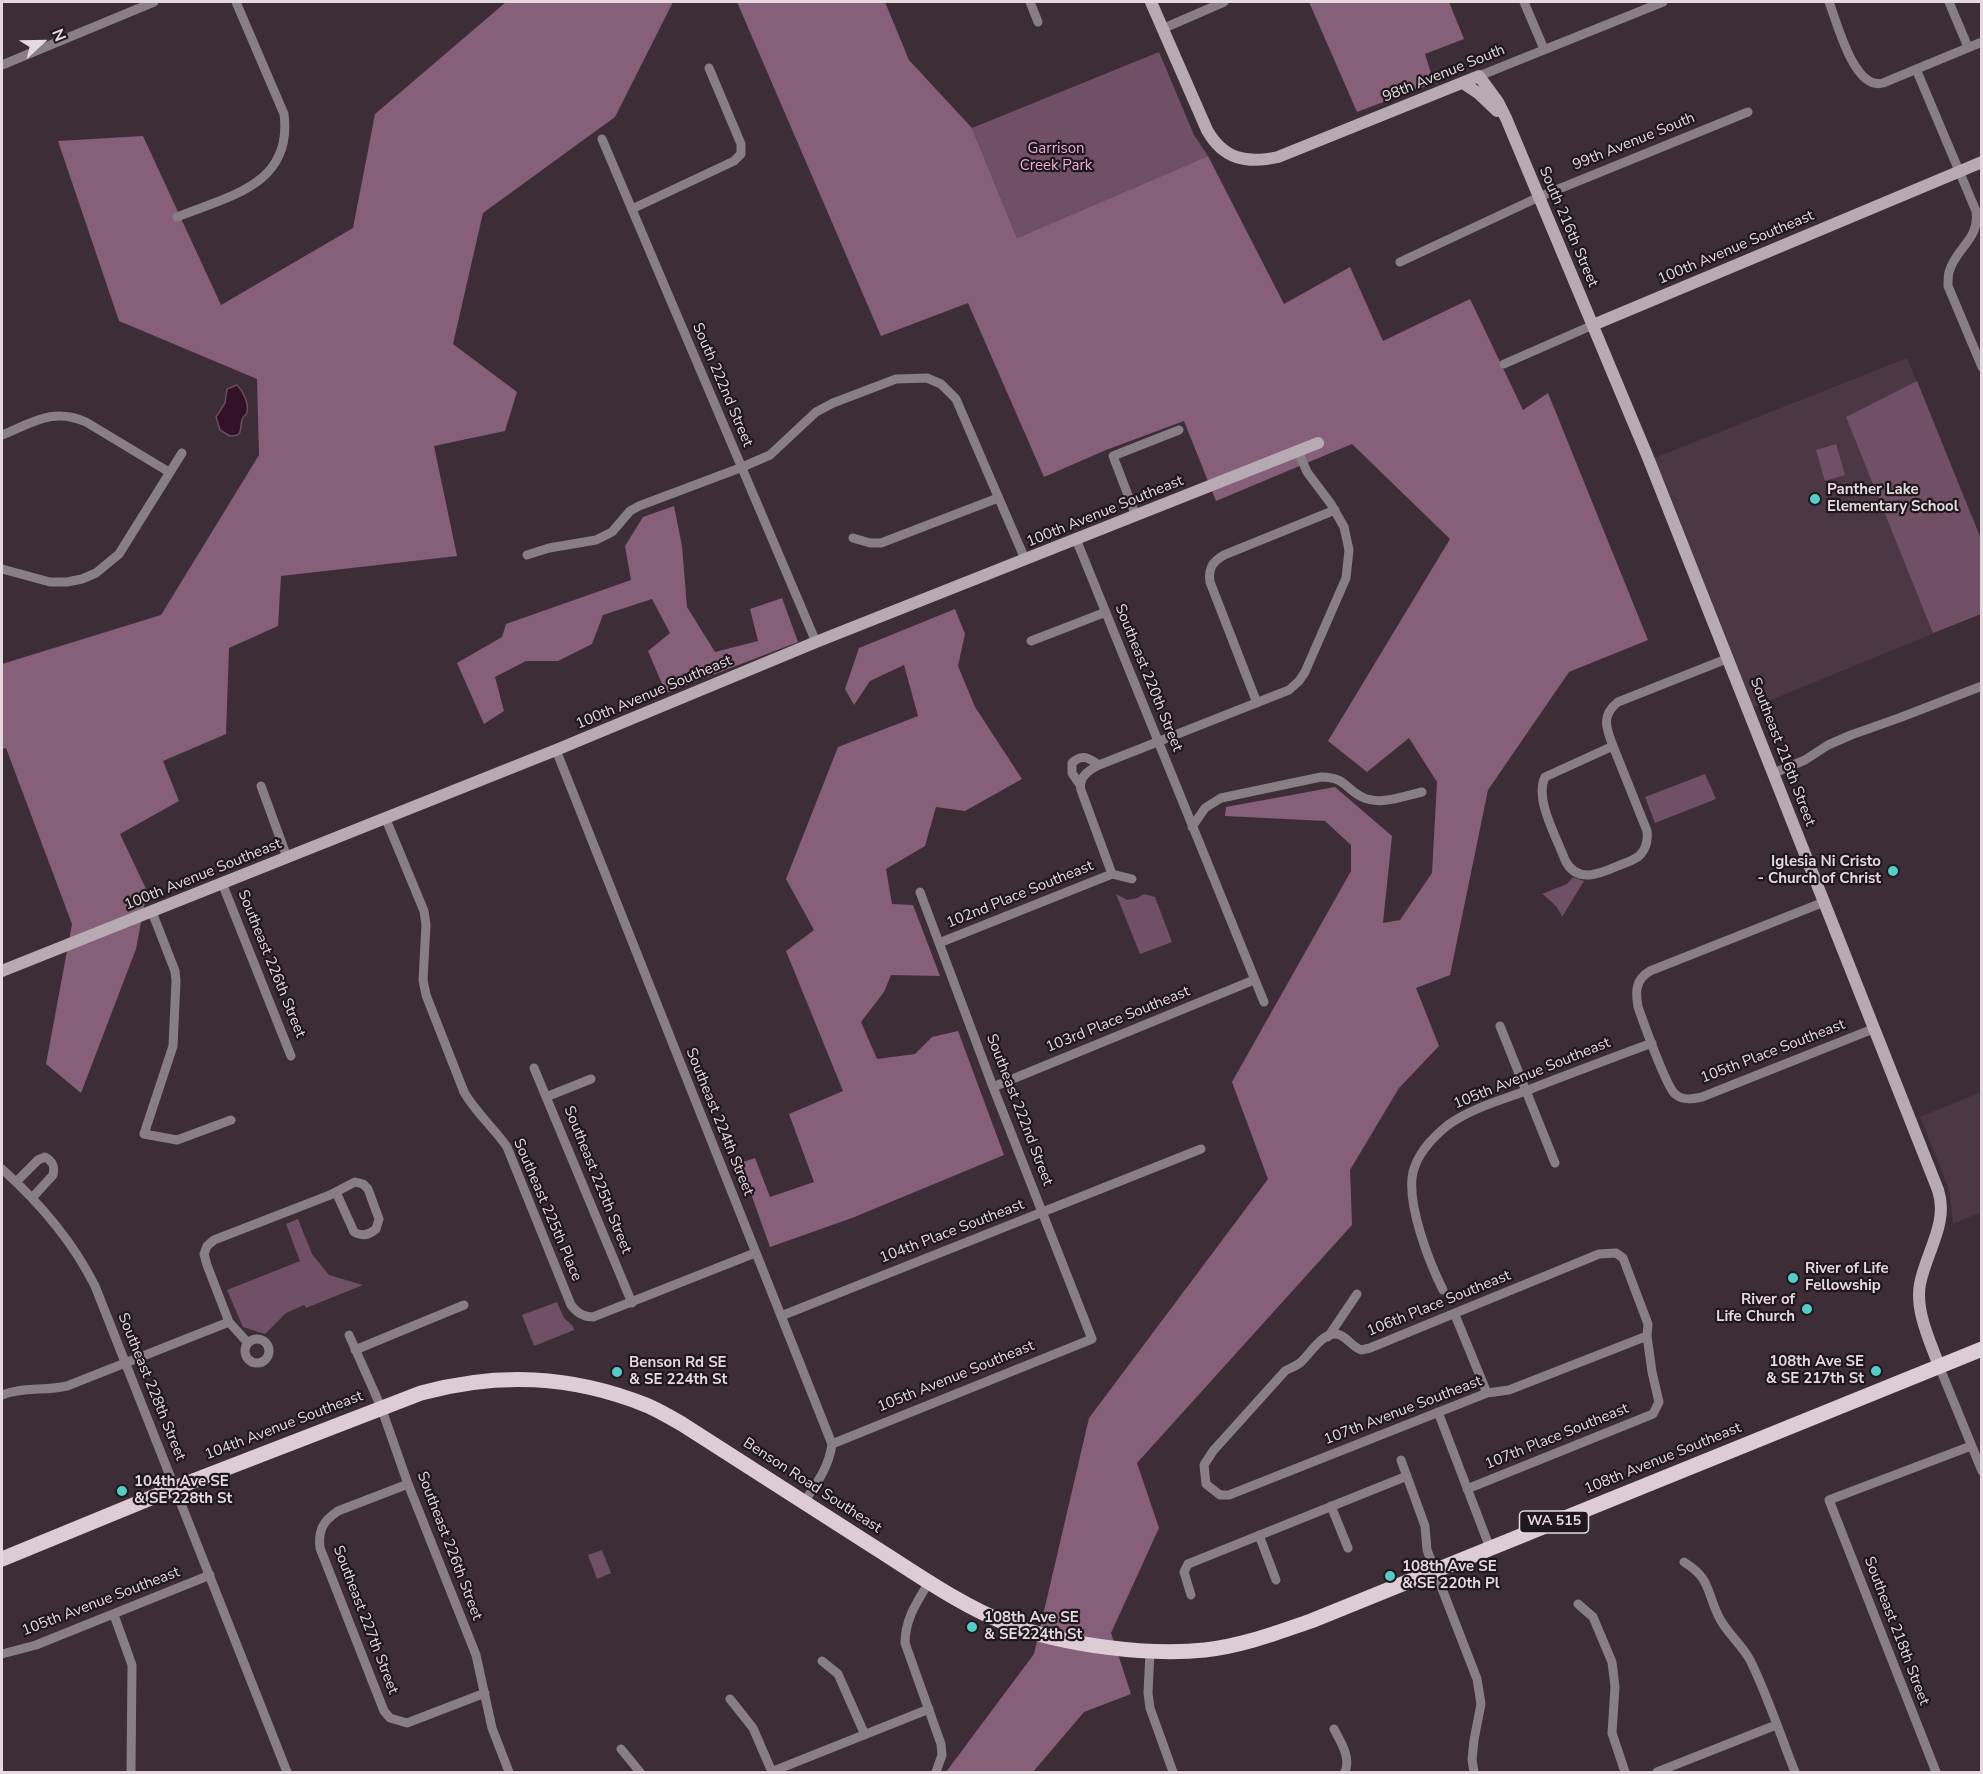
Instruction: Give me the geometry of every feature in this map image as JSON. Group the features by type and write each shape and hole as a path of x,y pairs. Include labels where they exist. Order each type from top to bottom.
{"main road":[{"name":"108th Avenue Southeast","path":"1150,1652 1205,1650 1235,1645 1311,1621 1982,1349"},
{"name":"Benson Road Southeast","path":"449,1386 489,1380 569,1382 611,1392 648,1405 682,1424 929,1582 991,1617 1028,1631 1066,1641 1150,1652"},
{"name":"104th Avenue Southeast","path":"2,1559 381,1407 449,1386"}],"street":[{"path":"2,65 154,2"},
{"path":"177,216 250,187 268,174 282,152 284,114 236,2"},
{"path":"1030,2 1038,22"},
{"path":"1150,2 1162,29 1224,2"},
{"path":"1524,2 1544,49"},
{"name":"98th Avenue South","path":"1162,29 1212,139 1222,150 1234,157 1257,160 1278,157 1663,2"},
{"path":"1829,2 1855,68 1863,78 1871,83 1883,83 1982,42"},
{"path":"1949,2 1968,47"},
{"path":"632,209 734,161 741,154 741,144 709,68"},
{"path":"1916,69 1976,211 1977,236 1953,261 1948,273 1948,286 1982,367"},
{"name":"South 216th Street","path":"1479,76 1498,102 1593,325"},
{"name":"South 216th Street","path":"1463,83 1494,107 1515,140"},
{"name":"99th Avenue South","path":"1400,262 1539,197 1749,112"},
{"name":"South 222nd Street","path":"602,139 740,468 816,642"},
{"name":"100th Avenue Southeast","path":"1504,364 1982,162"},
{"name":"Southeast 216th Street","path":"1593,325 1729,658 1941,1200 1940,1222 1920,1286 1919,1300 1922,1317 1939,1366"},
{"path":"527,555 549,548 596,540 612,532 630,511 639,506 740,468 775,451 816,412 833,403 896,379 927,378 941,384 956,399 1025,559"},
{"path":"2,435 51,415 74,416 170,472"},
{"path":"1136,516 1113,456 1179,430"},
{"name":"100th Avenue Southeast","path":"2,971 556,750 816,642 1318,443"},
{"path":"1080,785 1085,775 1099,765 1289,690 1299,681 1319,641 1348,570 1349,550 1344,527 1335,510 1307,472 1298,451"},
{"path":"2,569 50,582 67,582 96,573 119,554 182,453"},
{"path":"853,538 870,543 881,543 998,498"},
{"path":"1257,703 1209,582 1208,573 1216,560 1224,555 1335,510"},
{"name":"Southeast 220th Street","path":"1076,539 1264,1002"},
{"path":"1030,641 1106,612"},
{"path":"1613,746 1550,773 1545,777 1541,788 1544,804 1568,866 1576,872 1589,876 1598,875 1637,857 1647,844 1647,831 1606,724 1611,707 1618,702 1729,658"},
{"path":"1774,773 1805,760 1828,745 1851,735 1982,686"},
{"name":"Southeast 224th Street","path":"556,750 832,1444"},
{"path":"1099,765 1087,757 1075,759 1071,767 1072,774 1080,785 1112,874 1131,879"},
{"path":"1192,827 1204,808 1221,798 1321,777 1346,783 1361,797 1374,801 1422,792"},
{"path":"261,786 287,857"},
{"name":"Southeast 225th Place","path":"385,818 423,911 426,925 423,980 426,995 468,1098 478,1114 498,1134 507,1147 571,1305 580,1314 593,1317 632,1303"},
{"name":"102nd Place Southeast","path":"939,943 1112,874"},
{"name":"Southeast 226th Street","path":"222,883 291,1056"},
{"name":"Southeast 222nd Street","path":"920,892 993,1087 1092,1339"},
{"path":"1652,1043 1638,1005 1637,986 1642,976 1650,970 1824,902"},
{"path":"152,912 175,971 176,981 173,1046 144,1134 177,1140 231,1120"},
{"name":"103rd Place Southeast","path":"993,1087 1254,980"},
{"path":"1500,1026 1555,1163"},
{"name":"105th Place Southeast","path":"1652,1043 1670,1088 1675,1094 1683,1098 1702,1097 1873,1029"},
{"name":"105th Avenue Southeast","path":"1443,1290 1434,1271 1417,1219 1411,1188 1413,1170 1430,1142 1449,1125 1479,1108 1652,1043"},
{"name":"Southeast 225th Street","path":"534,1068 632,1303"},
{"path":"546,1097 591,1079"},
{"name":"104th Place Southeast","path":"781,1316 1201,1149"},
{"path":"16,1182 38,1160 45,1157 50,1160 54,1164 53,1175 33,1198"},
{"name":"Southeast 228th Street","path":"2,1169 33,1198 60,1230 81,1258 95,1286 288,1773"},
{"path":"248,1343 229,1322 207,1265 204,1254 207,1246 214,1240 336,1192 355,1182 363,1184 368,1189 379,1219 376,1229 367,1235 354,1232 336,1192"},
{"path":"632,1303 755,1253"},
{"name":"106th Place Southeast","path":"1328,1336 1342,1335 1352,1346 1361,1350 1455,1315 1599,1254 1616,1253 1623,1258 1648,1324 1647,1336"},
{"path":"1328,1336 1357,1294"},
{"path":"355,1350 464,1305"},
{"path":"1455,1315 1486,1393"},
{"path":"2,1395 12,1391 55,1389 229,1322"},
{"name":"Southeast 226th Street","path":"350,1335 381,1407 408,1484 476,1655 492,1728 510,1773"},
{"name":"107th Avenue Southeast","path":"1328,1336 1320,1340 1300,1364 1284,1371 1213,1451 1204,1465 1206,1484 1220,1495 1229,1495 1486,1393 1509,1390 1647,1336"},
{"name":"107th Place Southeast","path":"1467,1489 1653,1414 1659,1402 1647,1336"},
{"name":"105th Avenue Southeast","path":"832,1444 1092,1339"},
{"path":"1939,1366 1982,1471"},
{"path":"1438,1412 1490,1548"},
{"path":"804,1502 823,1474 832,1444"},
{"name":"Southeast 218th Street","path":"1936,1773 1828,1500 1971,1446"},
{"path":"1401,1460 1425,1526 1427,1550 1477,1679 1481,1704 1474,1740 1472,1760 1474,1773"},
{"path":"1191,1595 1184,1572 1188,1564 1407,1476"},
{"name":"Southeast 227th Street","path":"408,1484 338,1511 329,1517 323,1524 319,1535 320,1548 384,1711 390,1718 407,1723 485,1693"},
{"path":"1331,1506 1348,1548"},
{"path":"1259,1535 1276,1580"},
{"path":"1684,1562 1696,1569 1704,1578 1720,1620 1751,1662 1795,1773"},
{"name":"105th Avenue Southeast","path":"2,1654 36,1645 210,1575"},
{"path":"929,1582 911,1611 905,1633 905,1643 941,1744 942,1755 936,1773"},
{"path":"1578,1604 1593,1617 1612,1662 1615,1687 1612,1733 1625,1773"},
{"path":"114,1615 132,1665 131,1773"},
{"path":"1150,1652 1148,1693 1150,1708 1173,1773"},
{"path":"822,1661 838,1674 865,1735"},
{"path":"730,1699 753,1728 772,1772 929,1709"},
{"path":"1657,1773 1776,1725"},
{"path":"1334,1730 1347,1756 1345,1773"},
{"path":"621,1749 640,1773"}],"shaded area":[{"path":"506,2 673,2 615,117 483,213 453,344 517,392 505,431 434,446 457,556 281,576 278,626 229,648 226,734 163,761 179,801 120,834 147,891 136,949 81,1093 46,1064 72,924 6,748 2,749 2,664 161,615 259,455 257,379 119,321 58,141 143,136 221,305 353,228 375,114"},
{"path":"737,2 885,2 909,60 972,128 1017,238 1208,156 1284,304 1350,267 1383,341 1470,299 1523,410 1548,393 1648,640 1569,672 1488,790 1450,975 1416,988 1439,1046 1399,1088 1350,1170 1352,1225 1137,1463 1159,1528 1111,1633 1131,1694 1084,1712 1033,1772 946,1772 1034,1654 1089,1418 1268,1179 1232,1082 1351,871 1351,845 1325,821 1225,816 1226,807 1335,787 1392,836 1383,923 1400,920 1432,873 1437,782 1409,738 1367,772 1328,741 1450,539 1352,444 1216,501 1184,421 1106,450 1044,477 968,303 881,336"},
{"path":"1309,2 1449,2 1464,39 1425,54 1434,83 1357,112"},
{"name":"Panther Lake Elementary School","path":"1907,358 1981,539 1981,614 1749,709 1649,460"},
{"path":"237,385 245,397 247,412 239,434 230,436 220,430 216,417 225,403 227,389"},
{"path":"674,506 682,546 687,607 715,652 758,641 750,609 782,598 798,642 666,693 648,651 670,633 652,599 603,615 592,644 558,661 526,661 495,677 504,711 484,724 457,663 502,637 506,624 631,580 625,546 643,517"},
{"path":"955,609 965,634 958,666 975,707 1022,779 965,811 936,807 925,846 886,869 892,904 913,905 940,976 891,975 884,992 861,1022 877,1059 915,1054 932,1037 958,1031 1004,1155 852,1218 770,1247 740,1163 755,1158 770,1197 814,1182 789,1114 843,1091 786,951 814,930 786,879 838,747 918,716 904,665 870,681 854,705 845,689 859,648"},
{"path":"1981,1092 1981,1212 1953,1224 1947,1184 1920,1117"}],"green space":[{"name":"Garrison Creek Park","path":"1159,52 1194,135 1208,156 1017,238 972,128"},
{"path":"1917,381 1981,539 1981,614 1933,633 1846,417"},
{"path":"1836,444 1845,475 1825,481 1816,450"},
{"path":"1705,774 1716,799 1655,823 1645,797"},
{"path":"1573,877 1584,881 1562,917 1557,907 1542,894 1567,884"},
{"path":"1116,894 1127,900 1144,894 1155,897 1172,942 1140,954"},
{"path":"298,1219 312,1254 329,1275 363,1285 306,1308 304,1305 286,1313 265,1334 243,1327 227,1290 300,1261 286,1224"},
{"path":"557,1302 564,1318 574,1330 534,1346 522,1315"},
{"path":"602,1550 611,1573 597,1579 588,1555"}],"place":[{"name":"Panther Lake Elementary School","path":"1815,499"},
{"name":"Iglesia Ni Cristo - Church of Christ","path":"1893,871"},
{"name":"River of Life Fellowship","path":"1793,1278"},
{"name":"River of Life Church","path":"1807,1309"},
{"name":"108th Ave SE & SE 217th St","path":"1876,1371"},
{"name":"Benson Rd SE & SE 224th St","path":"617,1372"},
{"name":"104th Ave SE & SE 228th St","path":"122,1491"},
{"name":"108th Ave SE & SE 220th Pl","path":"1390,1576"},
{"name":"108th Ave SE & SE 224th St","path":"972,1627"}]}
